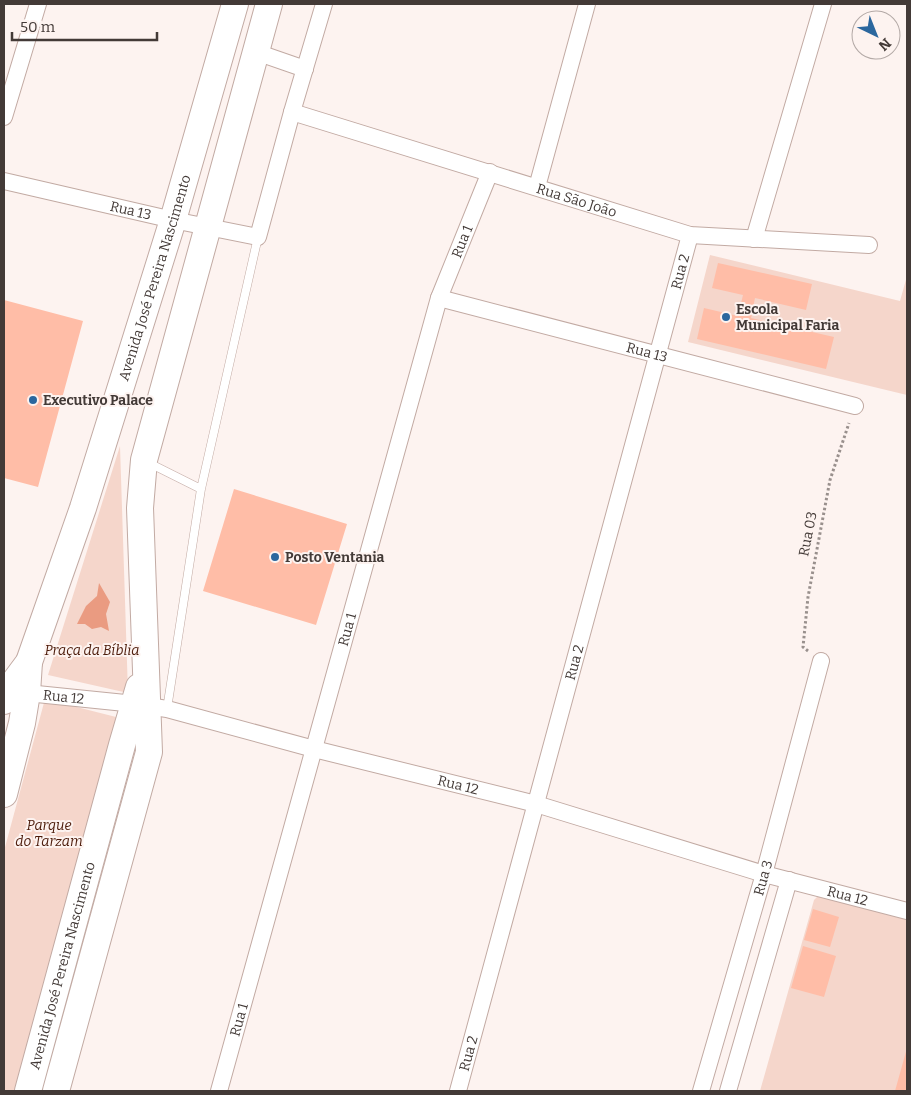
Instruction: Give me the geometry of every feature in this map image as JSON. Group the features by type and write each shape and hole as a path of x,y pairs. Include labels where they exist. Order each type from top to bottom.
{"main road":[{"name":"Avenida José Pereira Nascimento","path":"4,794 22,723 11,693 29,662 84,508 173,220 236,4"},
{"name":"Avenida José Pereira Nascimento","path":"56,1091 149,752 150,706 145,668 140,508 144,460 268,4"},
{"name":"Avenida José Pereira Nascimento","path":"28,1091 122,745 150,706"}],"street":[{"path":"4,117 38,4"},
{"path":"258,237 304,69 324,4"},
{"path":"537,187 587,4"},
{"path":"754,239 823,4"},
{"path":"256,52 304,69"},
{"name":"Rua São João","path":"292,112 690,235 869,245"},
{"name":"Rua 1","path":"219,1091 439,298 490,172"},
{"name":"Rua 13","path":"4,181 173,220 258,237"},
{"name":"Rua 2","path":"458,1091 690,235"},
{"name":"Rua 13","path":"439,298 855,406"},
{"name":"Rua 3","path":"701,1091 764,874 821,661"},
{"name":"Rua 12","path":"11,693 150,706 536,804 764,874 907,911"},
{"name":"Rua 3","path":"728,1091 789,880"}],"lane":[{"path":"150,706 258,237"},
{"path":"144,460 201,489"}],"path":[{"name":"Rua 03","path":"821,661 803,647 808,597 830,480 855,406"}],"green space":[{"path":"710,255 900,301 907,276 907,395 688,342"},
{"name":"Praça da Bíblia","path":"120,446 128,693 48,675"},
{"name":"Parque do Tarzam","path":"45,699 120,718 19,1091 4,1091 4,851"},
{"path":"818,896 907,920 907,1091 760,1091 814,900"}],"shaded area":[{"path":"99,583 110,602 106,614 109,631 101,627 92,629 85,624 77,624 86,606 97,596"}],"building":[{"name":"Escola Municipal Faria","path":"718,263 812,284 806,310 755,298 751,318 834,337 826,369 697,339 704,308 738,316 743,295 712,288"},
{"name":"Executivo Palace","path":"4,300 83,321 38,487 4,478"},
{"name":"Posto Ventania","path":"234,489 347,524 316,625 203,591"},
{"path":"813,909 839,917 830,947 804,940"},
{"path":"803,946 836,956 824,997 791,988"},
{"path":"907,1048 907,1091 895,1091"}],"place":[{"name":"Escola Municipal Faria","path":"726,317"},
{"name":"Executivo Palace","path":"33,400"},
{"name":"Posto Ventania","path":"275,557"}]}
